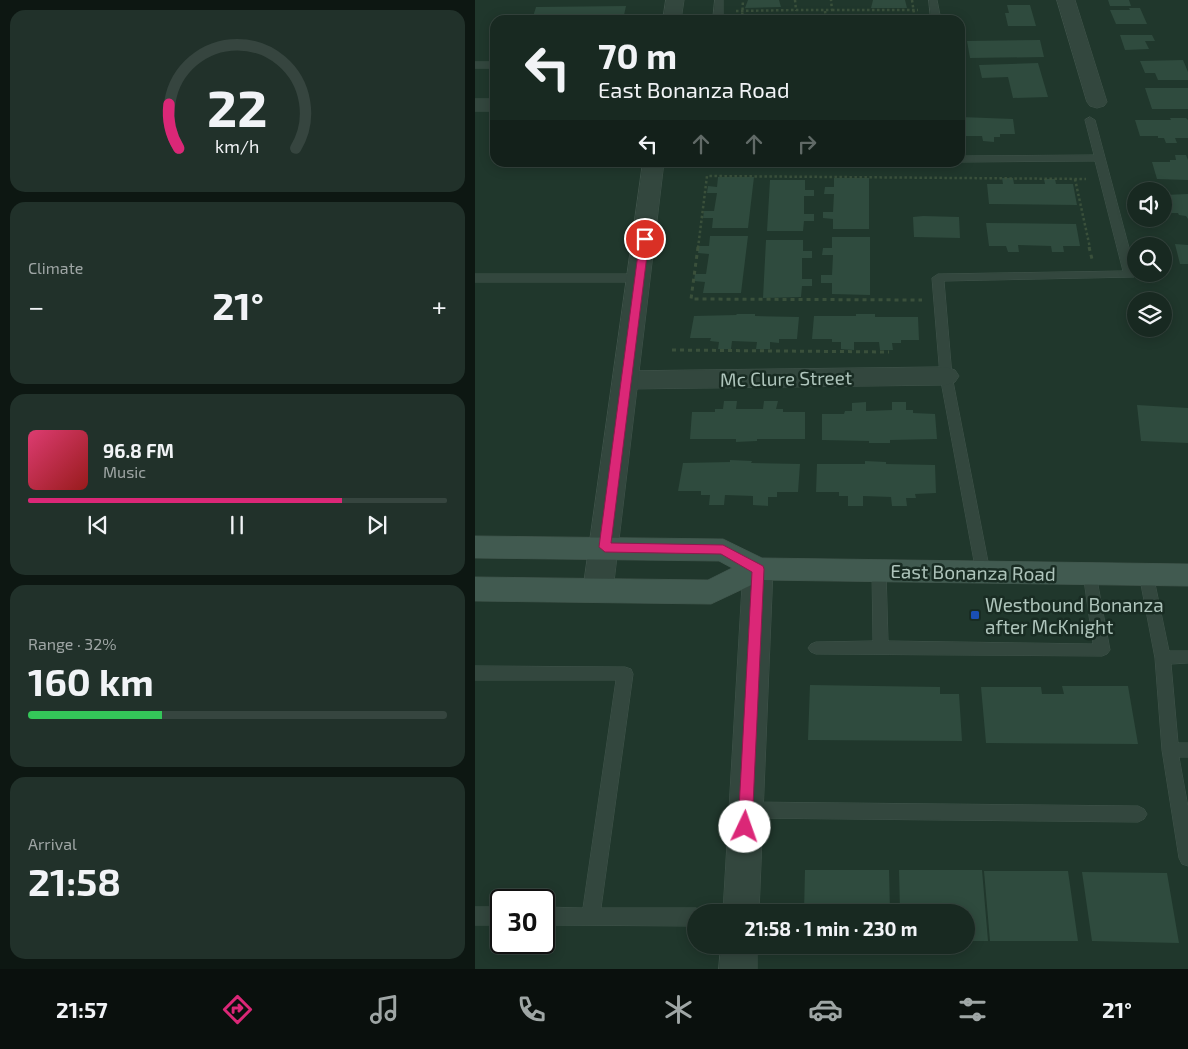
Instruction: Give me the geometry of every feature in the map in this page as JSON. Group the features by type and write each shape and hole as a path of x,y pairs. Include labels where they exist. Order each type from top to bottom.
{"main road":[{"name":"East Bonanza Road","path":"475,547 605,547 723,550 758,569"},
{"name":"East Bonanza Road","path":"475,589 711,592 758,569 1188,575"}],"street":[{"path":"673,15 675,0"},
{"path":"1066,0 1097,102"},
{"path":"475,105 490,105"},
{"path":"598,590 653,167"},
{"name":"Mc Clure Street","path":"627,380 946,376"},
{"path":"741,904 758,569"},
{"path":"738,969 739,954"}],"lane":[{"path":"718,15 719,0"},
{"path":"933,0 936,15"},
{"path":"475,65 490,65"},
{"path":"983,572 946,376 938,278 1130,274 1090,120"},
{"path":"965,159 1100,158"},
{"path":"475,278 640,278"},
{"path":"879,571 881,647"},
{"path":"816,648 1102,650 1090,574"},
{"path":"1146,574 1163,658 1170,750 1188,858"},
{"path":"1163,658 1188,657"},
{"path":"475,673 625,674 591,917"},
{"path":"1170,750 1188,750"},
{"path":"746,810 1137,814"},
{"path":"475,916 490,916"},
{"path":"555,916 687,917"}],"path":[{"path":"743,0 743,15"},
{"path":"795,0 796,10"},
{"path":"831,0 832,10"},
{"path":"912,0 914,15"},
{"path":"723,15 743,11 796,10 913,10 936,15"},
{"path":"825,10 826,15"},
{"path":"927,300 691,299 707,176 1105,179"},
{"path":"1075,179 1095,275"},
{"path":"672,350 894,352"}],"building":[{"path":"748,0 779,0 781,7 745,8"},
{"path":"873,0 905,0 907,8 871,8"},
{"path":"1108,0 1129,0 1131,6 1110,6"},
{"path":"1007,5 1030,5 1036,26 1008,26 1005,13 1009,13"},
{"path":"626,6 624,15 534,15 536,7"},
{"path":"1129,8 1140,8 1147,24 1116,24 1110,10 1130,10"},
{"path":"781,14 781,15 746,15"},
{"path":"908,14 908,15 872,15"},
{"path":"1120,35 1152,35 1155,41 1145,41 1149,49 1125,50"},
{"path":"1040,40 1044,57 970,58 967,41"},
{"path":"1183,60 1188,72 1188,80 1158,80 1155,73 1145,73 1140,61"},
{"path":"1038,63 1048,97 1013,98 1008,77 982,78 979,65"},
{"path":"1145,88 1188,88 1188,109 1152,109"},
{"path":"965,117 1013,119 1015,134 1000,134 1000,137 994,137 994,142 983,141 982,136 965,136"},
{"path":"1170,118 1186,118 1188,120 1188,138 1175,138 1177,143 1166,143 1164,138 1158,138 1158,136 1140,136 1135,120 1171,120"},
{"path":"1175,155 1186,155 1188,160 1188,180 1157,179 1152,162 1170,162 1170,160 1176,160"},
{"path":"718,177 754,177 748,228 712,228 713,218 703,218 704,211 714,211 717,193 707,193 708,186 717,187"},
{"path":"834,178 869,178 869,229 833,229 833,219 823,218 823,212 833,212 834,194 824,194 825,187 834,187"},
{"path":"1002,178 1013,178 1014,184 1045,184 1044,179 1055,179 1056,184 1073,184 1077,205 989,204 987,184 1003,184"},
{"path":"770,180 805,180 805,190 814,190 814,196 804,196 804,214 814,214 814,221 804,221 803,231 767,231"},
{"path":"1188,194 1188,219 1186,216 1179,215 1178,213 1172,213 1172,195"},
{"path":"913,217 959,217 960,238 914,237"},
{"path":"986,223 1076,224 1080,246 1063,246 1064,252 1052,252 1051,246 1018,245 1019,252 1008,252 1006,246 989,246"},
{"path":"710,236 748,236 741,293 703,293 705,282 694,281 695,274 706,274 709,254 698,253 699,246 709,246"},
{"path":"832,237 870,237 870,295 832,294 832,283 821,283 821,275 832,275 833,255 822,255 823,248 832,248"},
{"path":"766,240 803,240 803,251 812,251 812,258 802,258 802,279 812,279 812,286 802,286 801,297 763,298"},
{"path":"1175,244 1188,245 1188,264 1180,264"},
{"path":"737,314 799,317 797,339 779,339 779,343 770,342 770,349 756,349 757,342 732,341 731,349 718,349 719,342 710,341 711,338 690,338 694,316"},
{"path":"856,314 875,314 875,317 918,317 919,340 901,340 901,343 892,343 893,350 880,350 879,342 854,342 854,350 841,349 841,342 832,342 832,339 812,339 814,316 856,316"},
{"path":"724,401 737,401 736,409 763,409 764,401 778,401 776,409 783,409 783,412 805,412 805,439 757,439 757,441 736,442 736,439 690,439 692,412 715,412 715,409 723,409"},
{"path":"866,402 866,411 892,410 892,402 906,402 906,410 913,410 913,413 935,414 937,439 890,440 890,443 822,440 822,414 844,414 845,411 852,411 852,403"},
{"path":"1137,405 1188,408 1188,443 1141,441"},
{"path":"730,460 752,461 751,463 800,464 798,492 777,492 777,497 768,497 768,506 753,505 753,496 725,495 724,505 709,505 710,495 701,495 701,491 678,491 683,463 730,462"},
{"path":"865,461 886,462 886,464 935,465 936,493 915,494 916,498 906,498 907,506 892,506 891,497 863,496 863,506 848,506 848,496 839,496 839,492 816,492 817,464 865,464"},
{"path":"810,685 940,687 940,694 959,694 962,741 808,740"},
{"path":"1062,686 1128,686 1138,744 986,743 981,687 1041,687 1042,694 1064,694"},
{"path":"805,870 889,870 890,904 804,904"},
{"path":"899,870 982,870 988,941 975,941 975,904 900,904"},
{"path":"984,871 1068,871 1078,941 990,941"},
{"path":"1082,872 1167,873 1179,943 1092,941"}],"place":[{"name":"Westbound Bonanza after McKnight","path":"975,615"}],"route":[{"path":"645,239 605,547 723,550 758,569 745,827"}]}
